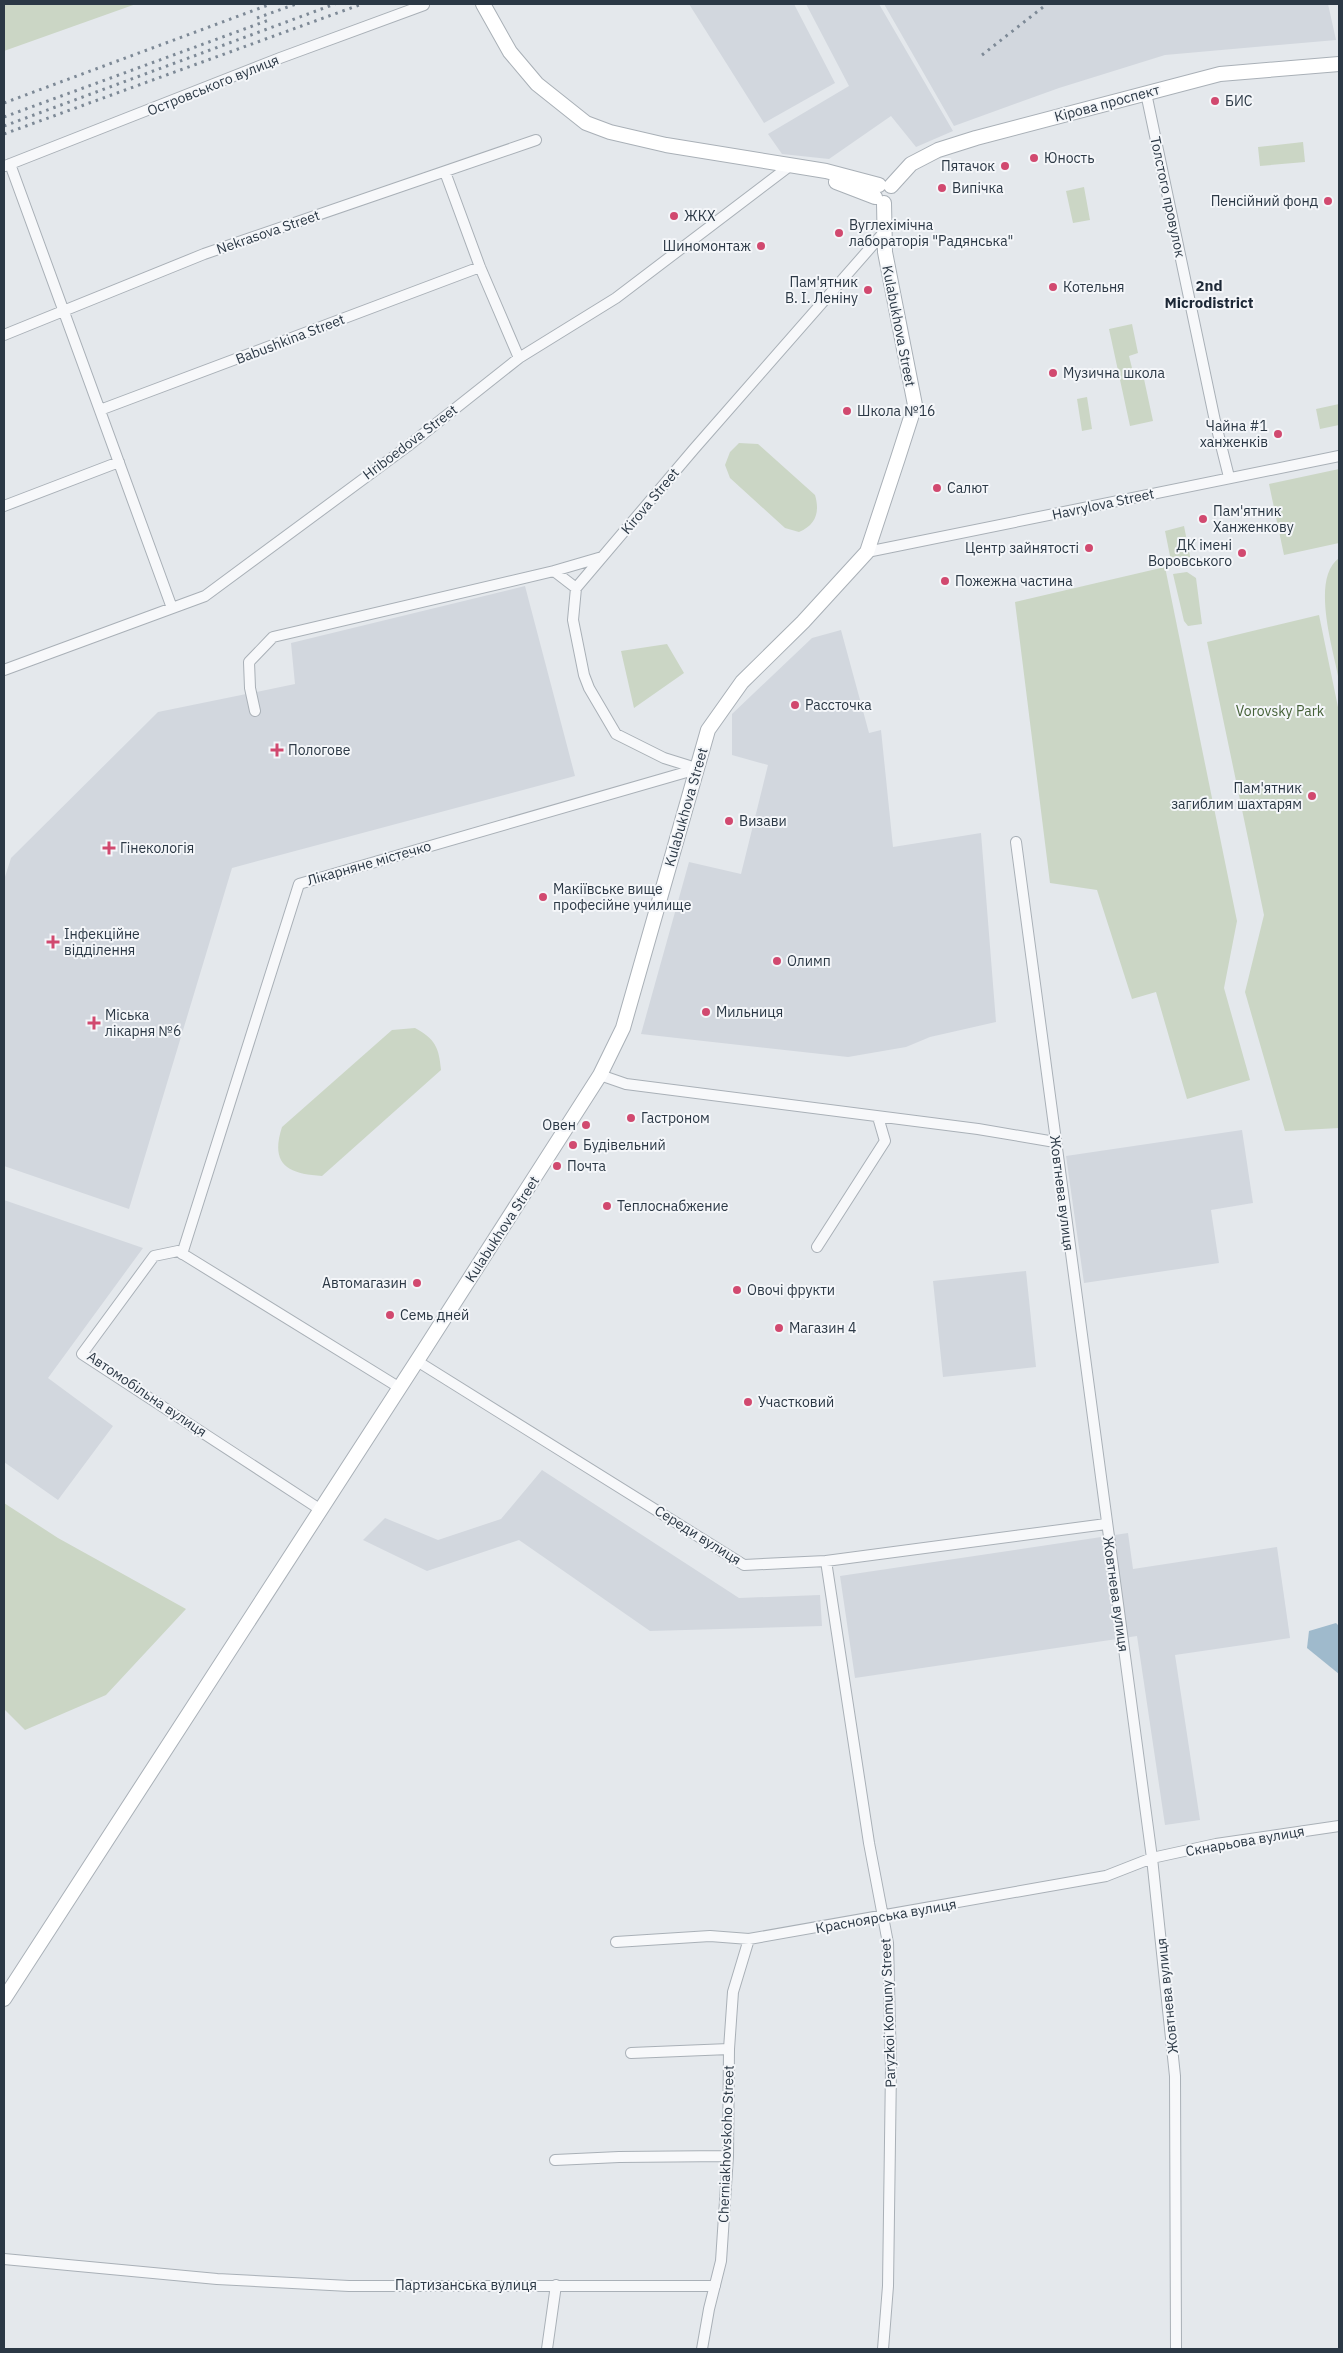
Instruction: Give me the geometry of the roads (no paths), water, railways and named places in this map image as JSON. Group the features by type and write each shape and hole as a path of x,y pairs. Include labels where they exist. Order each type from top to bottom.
{"street":[{"path":"482,4 510,52 536,84 586,123 610,132 666,145 790,165 882,193"},
{"name":"Островського вулиця","path":"7,166 280,58 424,5"},
{"name":"Кірова проспект","path":"882,193 911,164 938,150 1220,74 1339,64"},
{"name":"Толстого провулок","path":"1146,93 1215,421 1229,477"},
{"name":"Nekrasova Street","path":"4,335 204,254 536,140"},
{"name":"Hriboedova Street","path":"4,670 205,596 408,446 519,358 616,298 790,165"},
{"path":"7,166 100,410 172,608"},
{"path":"445,172 480,267 519,358"},
{"name":"Kulabukhova Street","path":"4,1999 400,1388 600,1075 623,1028 708,730 742,682 803,622 867,552 915,405 885,252 882,193"},
{"name":"Kirova Street","path":"576,588 694,449 885,231"},
{"name":"Babushkina Street","path":"100,410 480,267"},
{"name":"Havrylova Street","path":"867,552 1339,456"},
{"path":"4,506 119,462"},
{"path":"255,711 250,688 250,662 273,637 554,571 603,557"},
{"path":"554,571 576,588 573,620 584,675 589,688 616,734 664,758 697,768"},
{"name":"Лікарняне містечко","path":"182,1254 299,884 697,768"},
{"name":"Жовтнева вулиця","path":"1016,842 1152,1858 1175,2076 1176,2349"},
{"path":"600,1075 626,1084 1055,1142"},
{"path":"817,1247 885,1141 878,1117"},
{"name":"Автомобільна вулиця","path":"182,1254 178,1251 154,1256 82,1354 321,1510"},
{"path":"182,1254 400,1388"},
{"name":"Середи вулиця","path":"417,1361 744,1565 826,1561 1106,1524"},
{"name":"Paryzkoi Komuny Street","path":"826,1561 866,1824 888,1943 891,2068 888,2286 883,2349"},
{"name":"Скнарьова вулиця","path":"1152,1858 1216,1844 1339,1826"},
{"name":"Красноярська вулиця","path":"616,1942 710,1936 750,1939 883,1917 1106,1876 1152,1858"},
{"name":"Cherniakhovskoho Street","path":"702,2349 721,2261 728,2156 729,2050 733,1992 750,1939"},
{"path":"631,2053 729,2050"},
{"path":"555,2160 619,2157 728,2156"},
{"name":"Партизанська вулиця","path":"4,2259 218,2279 349,2286 715,2286"},
{"path":"547,2349 556,2285"}],"water":[{"path":"1336,1623 1339,1626 1339,1674 1307,1648 1309,1631"}],"railway":[{"path":"4,103 271,4"},
{"path":"257,18 296,4"},
{"path":"4,126 335,4"},
{"path":"4,134 362,4"},
{"path":"982,55 1047,4"},
{"path":"4,117 269,20"}],"place":[{"name":"БИС","path":"1215,101"},
{"name":"Юность","path":"1034,158"},
{"name":"Пятачок","path":"1005,166"},
{"name":"Випічка","path":"942,188"},
{"name":"Пенсійний фонд","path":"1328,201"},
{"name":"ЖКХ","path":"674,216"},
{"name":"Вуглехімічна лабораторія \"Радянська\"","path":"839,233"},
{"name":"Шиномонтаж","path":"761,246"},
{"name":"Котельня","path":"1053,287"},
{"name":"Пам'ятник В. І. Леніну","path":"868,290"},
{"name":"Музична школа","path":"1053,373"},
{"name":"Школа №16","path":"847,411"},
{"name":"Чайна #1 ханженків","path":"1278,434"},
{"name":"Салют","path":"937,488"},
{"name":"Пам'ятник Ханженкову","path":"1203,519"},
{"name":"Центр зайнятості","path":"1089,548"},
{"name":"ДК імені Воровського","path":"1242,553"},
{"name":"Пожежна частина","path":"945,581"},
{"name":"Рассточка","path":"795,705"},
{"name":"Пологове","path":"277,750"},
{"name":"Пам'ятник загиблим шахтарям","path":"1312,796"},
{"name":"Визави","path":"729,821"},
{"name":"Гінекологія","path":"109,848"},
{"name":"Макіївське вище професійне училище","path":"543,897"},
{"name":"Інфекційне відділення","path":"53,942"},
{"name":"Олимп","path":"777,961"},
{"name":"Мильниця","path":"706,1012"},
{"name":"Міська лікарня №6","path":"94,1023"},
{"name":"Гастроном","path":"631,1118"},
{"name":"Овен","path":"586,1125"},
{"name":"Будівельний","path":"573,1145"},
{"name":"Почта","path":"557,1166"},
{"name":"Теплоснабжение","path":"607,1206"},
{"name":"Автомагазин","path":"417,1283"},
{"name":"Овочі фрукти","path":"737,1290"},
{"name":"Семь дней","path":"390,1315"},
{"name":"Магазин 4","path":"779,1328"},
{"name":"Участковий","path":"748,1402"}],"district":[{"name":"2nd Microdistrict","path":"1209,294"}],"park label":[{"name":"Vorovsky Park","path":"1280,711"}]}
